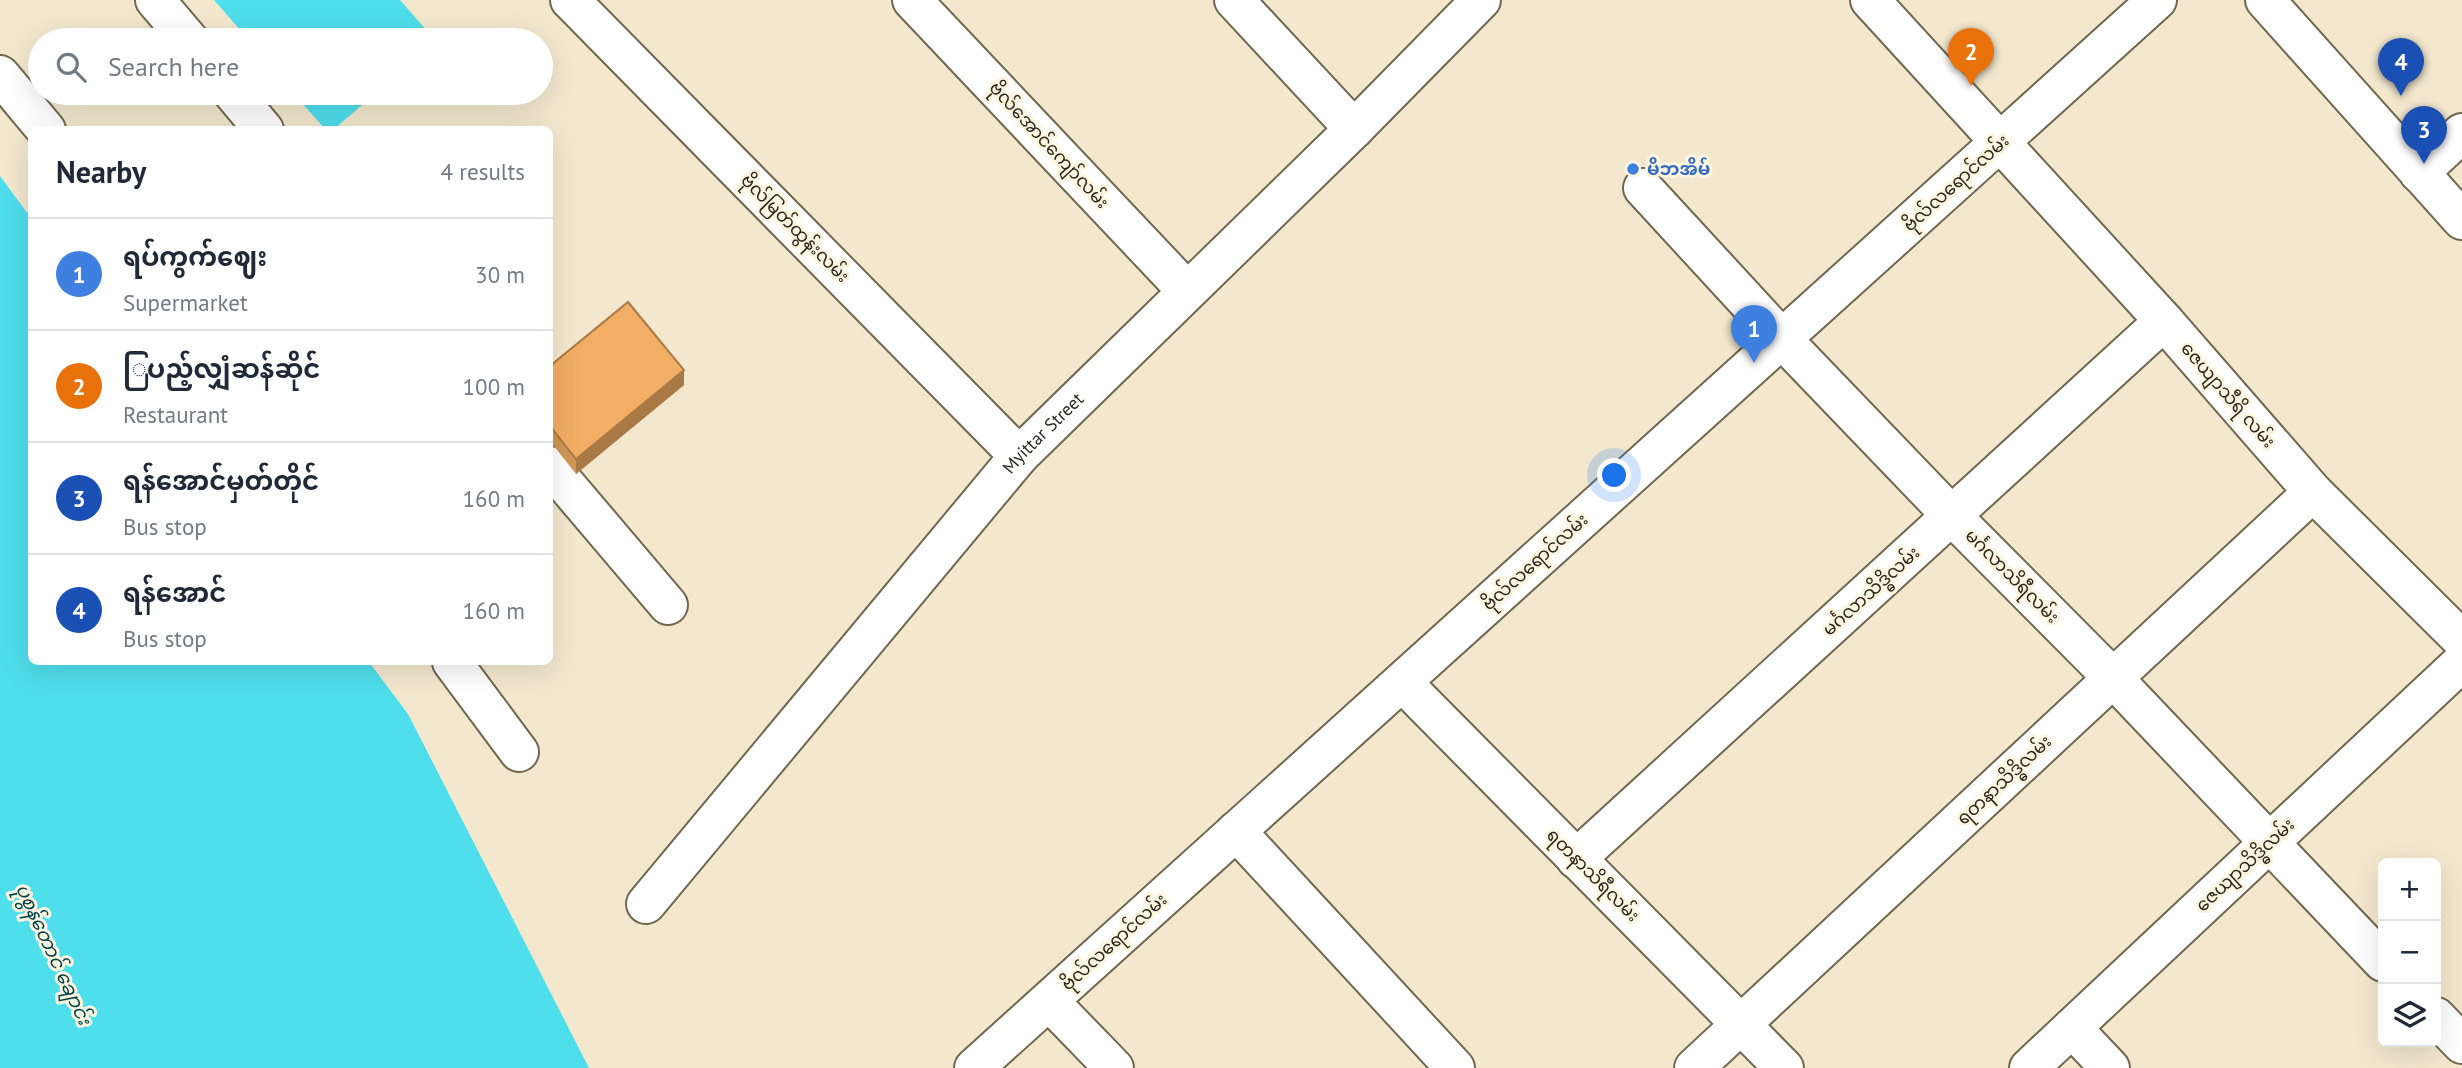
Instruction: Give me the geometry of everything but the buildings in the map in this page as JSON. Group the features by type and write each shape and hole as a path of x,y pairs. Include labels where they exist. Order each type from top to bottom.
{"street":[{"path":"155,0 179,28"},
{"name":"ဗိုလ်မြတ်ထွန်းလမ်း","path":"570,0 1019,456"},
{"name":"ဗိုလ်အောင်ကျော်လမ်း","path":"912,0 1187,291"},
{"path":"1234,0 1354,129"},
{"name":"Myittar Street","path":"646,904 1019,456 1354,129 1481,0"},
{"name":"ဇေယျာသီရိ လမ်း","path":"1870,0 2002,141 2313,492 2462,640"},
{"name":"ဗိုလ်လရောင်လမ်း","path":"974,1068 2157,0"},
{"path":"2265,0 2462,219"},
{"path":"0,75 43,126"},
{"path":"243,105 261,126"},
{"path":"2419,173 2462,133"},
{"name":"မင်္ဂလာသိရီလမ်း","path":"1643,188 1782,339 2113,678 2378,957"},
{"name":"မင်္ဂလာသိဒ္ဓိလမ်း","path":"1576,859 2164,321"},
{"path":"553,470 668,605"},
{"name":"ရတနာသိဒ္ဓိလမ်း","path":"1694,1068 2313,492"},
{"name":"ဇေယျာသိဒ္ဓိလမ်း","path":"2029,1068 2462,662"},
{"path":"455,665 519,752"},
{"name":"ရတနာသိရီလမ်း","path":"1402,682 1784,1068"},
{"path":"1236,831 1455,1068"},
{"path":"1049,1001 1114,1068"},
{"path":"2441,1022 2462,1044"},
{"path":"2072,1028 2110,1068"}],"water":[{"path":"214,0 400,0 424,28 238,28"},
{"path":"304,105 362,105 338,126 322,126"},
{"name":"ပုစွန်တောင် ချောင်း","path":"0,176 28,214 28,665 371,665 408,714 589,1068 0,1068"}],"place":[{"name":"ြပည့်လျှံဆန်ဆိုင်","path":"1971,86"},
{"name":"ရန်အောင်","path":"2401,96"},
{"name":"ရန်အောင်မှတ်တိုင်","path":"2424,164"},
{"name":"မိဘအိမ်","path":"1633,169"},
{"name":"ရပ်ကွက်ဈေး","path":"1754,363"}]}
